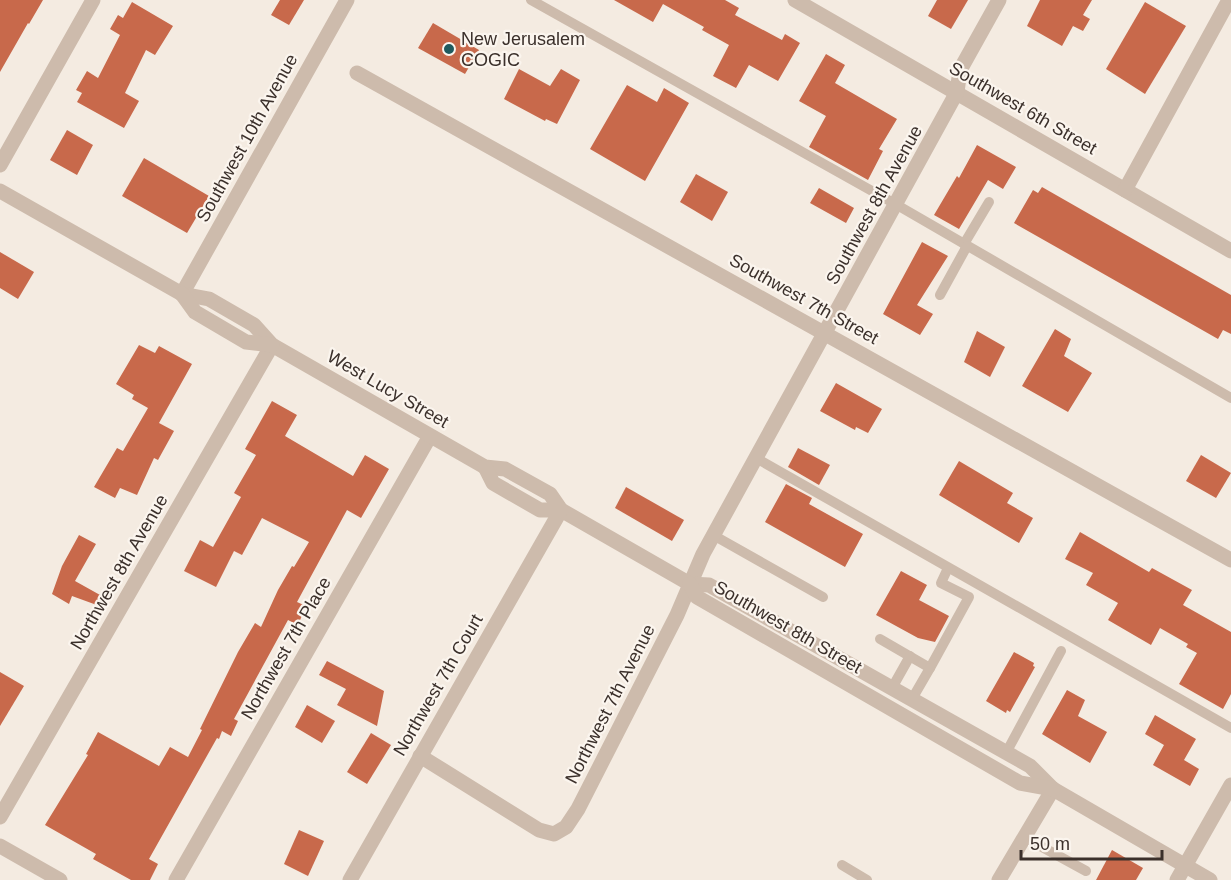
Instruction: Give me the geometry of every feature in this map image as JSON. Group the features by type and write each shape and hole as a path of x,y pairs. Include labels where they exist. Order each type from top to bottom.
{"street":[{"path":"0,165 93,0"},
{"name":"Southwest 10th Avenue","path":"182,294 346,0"},
{"name":"Southwest 6th Street","path":"795,0 1231,250"},
{"name":"Southwest 8th Avenue","path":"690,584 713,535 897,206 957,92 960,70 999,0"},
{"path":"1125,190 1229,0"},
{"name":"Southwest 7th Street","path":"357,73 1231,560"},
{"name":"West Lucy Street","path":"0,190 182,294 209,299 254,325 272,345 485,467 505,469 550,494 561,510 690,584"},
{"name":"Northwest 8th Avenue","path":"0,817 272,345"},
{"name":"Northwest 7th Place","path":"176,880 430,436"},
{"name":"Northwest 7th Court","path":"350,880 561,510"},
{"name":"Southwest 8th Street","path":"690,584 709,585 1030,766 1053,789 1210,880"},
{"name":"Southwest 8th Street","path":"690,584 697,597 1020,783 1053,789"},
{"name":"Northwest 7th Avenue","path":"420,756 529,826 554,834 566,827 578,809 677,615 690,584"},
{"path":"1177,880 1231,785"},
{"path":"999,880 1053,789"},
{"path":"0,846 60,880"}],"lane":[{"path":"531,0 897,206 1231,398"},
{"path":"940,295 989,202"},
{"path":"756,458 1231,728"},
{"path":"713,535 823,597"},
{"path":"912,699 969,597 941,583 948,568"},
{"path":"880,639 930,668"},
{"path":"1006,753 1061,651"},
{"path":"892,688 910,656"},
{"path":"1024,837 1086,871"},
{"path":"842,866 867,880"}],"building":[{"path":"0,0 43,0 0,72"},
{"path":"280,0 304,0 289,25 271,15"},
{"path":"614,0 725,0 739,8 735,15 782,40 785,34 800,43 778,81 749,65 736,88 713,76 729,45 702,30 704,27 663,4 653,22"},
{"path":"937,0 968,0 951,29 928,16"},
{"path":"1040,0 1092,0 1083,15 1090,19 1083,31 1073,26 1062,46 1027,26"},
{"path":"132,2 173,26 155,55 146,50 125,93 139,101 124,128 77,102 82,93 76,90 87,71 98,78 120,35 110,29 118,15 123,18"},
{"path":"1145,2 1186,26 1145,94 1106,69"},
{"name":"New Jerusalem COGIC","path":"433,23 479,50 465,74 418,48"},
{"path":"826,54 845,65 835,83 897,119 879,149 883,151 868,180 809,147 826,116 799,101"},
{"path":"519,69 550,86 561,69 580,80 557,124 546,119 545,121 504,99"},
{"path":"627,85 657,102 664,88 689,103 645,181 590,149"},
{"path":"67,130 93,145 77,175 50,160"},
{"path":"977,145 1016,167 1003,189 988,180 959,229 934,215 957,176 959,178"},
{"path":"144,158 209,196 187,233 122,196"},
{"path":"696,174 728,192 712,221 680,202"},
{"path":"1042,187 1231,295 1231,334 1223,330 1218,339 1014,223 1033,190 1038,193"},
{"path":"819,188 854,208 846,223 810,203"},
{"path":"922,242 948,256 917,305 933,314 920,335 883,314"},
{"path":"0,252 34,272 18,299 0,288"},
{"path":"1055,329 1071,339 1064,356 1092,373 1068,412 1022,386"},
{"path":"977,331 1005,347 990,377 964,362"},
{"path":"139,345 155,353 159,346 192,364 159,423 174,431 158,460 154,458 137,495 120,488 115,498 94,487 117,448 123,451 148,408 132,399 134,395 116,384"},
{"path":"836,383 882,409 868,433 856,427 855,430 820,411"},
{"path":"272,401 297,415 285,436 353,476 365,455 389,469 361,518 347,510 297,602 306,606 298,625 288,620 234,719 238,721 231,736 222,731 219,739 217,738 149,859 158,864 150,880 131,880 93,859 96,854 45,825 88,755 86,754 98,732 159,766 170,747 188,757 238,652 255,623 261,627 278,590 309,542 262,518 242,555 234,551 216,587 184,571 200,540 213,547 241,497 234,493 256,455 245,449"},
{"path":"798,448 830,465 819,485 788,467"},
{"path":"1201,455 1231,473 1216,498 1186,481"},
{"path":"959,461 1013,493 1007,503 1033,518 1019,543 939,495"},
{"path":"786,484 812,498 809,504 863,534 845,567 765,522"},
{"path":"626,487 684,520 672,541 615,508"},
{"path":"1080,532 1149,572 1152,568 1192,590 1183,605 1231,632 1231,694 1223,709 1179,684 1197,653 1186,647 1188,644 1160,628 1151,645 1108,620 1118,603 1086,585 1093,573 1065,559"},
{"path":"79,535 96,544 75,581 109,600 105,608 72,596 69,604 52,594 62,566"},
{"path":"901,571 927,585 919,600 949,616 935,642 918,638 876,615"},
{"path":"1014,652 1034,663 1035,667 1010,712 1007,710 1006,713 986,701"},
{"path":"327,661 384,691 377,726 337,705 346,689 319,675"},
{"path":"0,672 24,686 0,726"},
{"path":"1067,690 1085,700 1078,716 1107,732 1090,763 1042,734"},
{"path":"307,705 335,721 322,743 295,727"},
{"path":"1155,715 1196,739 1184,760 1199,769 1190,786 1153,765 1164,745 1145,734"},
{"path":"371,733 391,745 367,784 347,772"},
{"path":"299,830 324,841 308,876 284,864"},
{"path":"1112,850 1143,868 1136,880 1096,880"}],"place":[{"name":"New Jerusalem COGIC","path":"449,49"}]}
